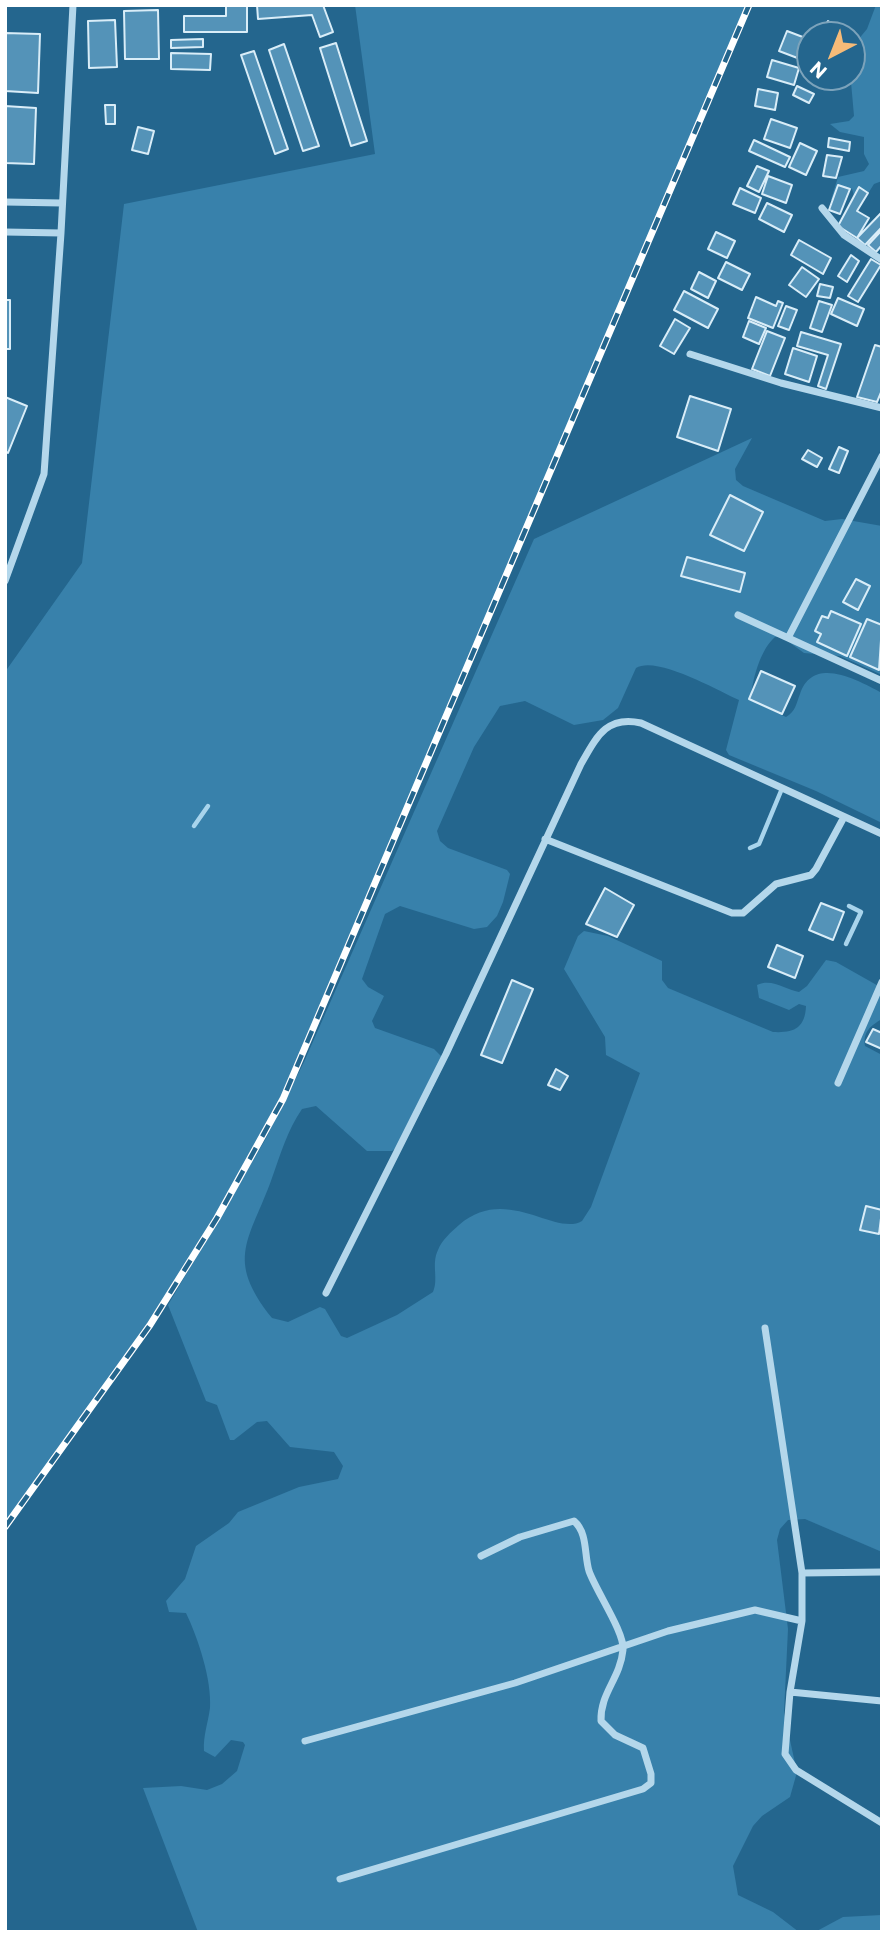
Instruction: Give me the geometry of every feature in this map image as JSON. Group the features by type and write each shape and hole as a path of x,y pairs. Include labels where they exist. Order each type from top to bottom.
{"street":[{"path":"5,581 44,474 73,5"},
{"path":"5,202 62,203"},
{"path":"822,208 844,236 882,260"},
{"path":"5,232 61,233"},
{"path":"690,354 781,383 882,408"},
{"path":"788,638 882,456"},
{"path":"738,615 882,681"},
{"path":"326,1293 446,1054 545,838 596,738 612,724 625,720 641,723 882,834"},
{"path":"545,838 732,913 743,913 776,884 811,875 817,869 844,817"},
{"path":"838,1083 882,982"},
{"path":"765,1328 802,1573 802,1620 790,1692 785,1754 796,1770 882,1823"},
{"path":"340,1879 643,1789 651,1783 652,1774 643,1748 615,1735 601,1721 601,1708 620,1673 624,1646 588,1569 582,1534 574,1521 520,1537 481,1556"},
{"path":"802,1573 882,1572"},
{"path":"305,1741 515,1684 624,1646 755,1610 802,1620"},
{"path":"790,1692 882,1701"}],"shaded area":[{"path":"355,5 749,5 283,1099 217,1218 150,1325 5,1527 5,672 82,563 124,204 375,154"},
{"path":"876,5 882,5 882,181 874,184 862,203 856,202 852,189 840,186 835,199 831,200 838,177 864,171 869,164 864,154 864,137 840,132 830,124 849,121 854,116 852,91 866,91 867,29"},
{"path":"752,438 735,469 736,480 743,486 825,521 842,519 882,526 882,675 840,656 804,653 782,637 775,637 758,664 751,696 758,704 786,717 794,710 806,682 825,673 848,677 882,693 882,823 816,791 729,755 726,750 739,700 672,670 645,665 636,668 618,708 603,720 574,725 525,701 500,706 474,747 437,831 440,841 448,848 507,870 510,874 497,916 487,927 474,929 400,906 385,914 362,979 368,987 384,996 372,1021 375,1028 434,1049 443,1058 401,1144 392,1151 367,1151 316,1106 302,1109 288,1134 250,1234 245,1264 257,1297 272,1318 288,1322 320,1307 325,1309 341,1336 347,1338 397,1315 433,1292 435,1261 440,1246 456,1228 477,1214 494,1209 511,1210 558,1223 582,1221 591,1207 640,1073 606,1055 605,1037 564,969 578,936 584,931 608,936 662,961 662,980 668,988 773,1032 786,1032 797,1028 803,1020 806,1006 799,1004 789,1010 759,998 757,985 774,984 799,992 807,986 826,960 836,962 882,988 882,1019 868,1030 865,1046 882,1055 882,1552 805,1519 788,1520 780,1529 777,1540 788,1629 784,1713 797,1772 790,1797 762,1816 753,1826 733,1866 738,1895 773,1912 799,1932 198,1932 143,1788 181,1786 207,1790 222,1784 237,1771 245,1745 243,1742 231,1740 215,1757 204,1751 210,1697 203,1659 186,1613 169,1612 166,1601 185,1579 196,1546 229,1523 238,1512 299,1487 338,1479 343,1466 334,1452 290,1447 267,1421 257,1422 234,1440 230,1440 217,1405 206,1401 168,1305 265,1140 304,1062 534,539"},
{"path":"882,1915 882,1932 815,1932 843,1917"}],"building":[{"path":"257,5 323,5 333,32 320,37 312,15 258,19"},
{"path":"226,6 247,6 247,32 184,32 184,16 226,16"},
{"path":"158,10 159,59 125,59 124,11"},
{"path":"115,20 117,67 89,68 88,21"},
{"path":"787,31 796,34 796,57 779,51"},
{"path":"5,33 40,34 38,93 5,91"},
{"path":"203,39 203,47 171,48 171,40"},
{"path":"336,43 367,141 351,146 320,48"},
{"path":"284,44 319,146 303,151 269,50"},
{"path":"254,51 288,149 275,154 241,55"},
{"path":"171,53 211,54 210,70 171,69"},
{"path":"772,60 796,67 794,85 767,77"},
{"path":"796,88 796,91 814,94 809,103 793,95"},
{"path":"758,89 778,93 775,110 755,106"},
{"path":"105,105 115,105 115,124 106,124"},
{"path":"5,106 36,108 34,164 5,163"},
{"path":"771,119 797,128 790,148 764,139"},
{"path":"138,127 154,131 148,154 132,150"},
{"path":"829,138 850,142 849,151 828,147"},
{"path":"754,140 790,157 785,167 749,151"},
{"path":"800,143 817,151 806,175 789,167"},
{"path":"827,155 842,157 836,178 823,176"},
{"path":"757,166 769,171 759,192 747,186"},
{"path":"768,176 792,185 786,203 762,194"},
{"path":"838,185 850,189 840,214 829,210"},
{"path":"859,187 868,193 857,211 869,218 857,238 838,226"},
{"path":"740,188 761,198 755,213 733,204"},
{"path":"767,203 792,215 784,232 759,219"},
{"path":"882,212 882,227 865,245 857,238"},
{"path":"882,230 882,245 876,252 868,245"},
{"path":"716,232 735,241 727,258 708,249"},
{"path":"799,240 831,258 823,274 791,255"},
{"path":"851,255 859,261 847,282 838,276"},
{"path":"871,259 881,265 858,302 848,296"},
{"path":"726,262 750,274 742,290 718,278"},
{"path":"802,267 819,279 806,297 789,285"},
{"path":"699,272 716,281 708,298 691,289"},
{"path":"820,284 833,287 830,298 817,296"},
{"path":"684,291 718,309 708,328 674,310"},
{"path":"756,297 776,306 778,301 783,303 773,328 748,318"},
{"path":"838,298 864,309 857,326 831,314"},
{"path":"5,300 10,300 10,349 5,349"},
{"path":"819,301 832,305 822,332 810,328"},
{"path":"786,306 797,310 789,330 778,326"},
{"path":"675,319 690,328 674,354 660,346"},
{"path":"749,321 766,328 759,344 743,337"},
{"path":"767,331 785,338 770,376 752,369"},
{"path":"801,332 841,344 826,389 818,386 828,355 797,346"},
{"path":"875,345 882,347 882,390 877,402 857,397"},
{"path":"793,348 817,356 809,382 785,374"},
{"path":"690,396 731,409 718,451 677,437"},
{"path":"5,397 27,406 8,453 5,451"},
{"path":"839,447 848,451 839,473 829,469"},
{"path":"808,450 822,458 817,467 802,459"},
{"path":"730,495 763,512 744,551 710,535"},
{"path":"687,557 745,573 740,592 681,576"},
{"path":"856,579 870,586 858,610 843,602"},
{"path":"831,611 861,624 847,656 817,642 821,634 815,631 822,616 828,618"},
{"path":"867,619 882,625 879,670 850,657"},
{"path":"761,671 795,686 782,714 749,699"},
{"path":"605,888 634,905 617,937 586,924"},
{"path":"821,903 844,912 833,940 809,930"},
{"path":"777,945 803,956 795,978 768,967"},
{"path":"512,980 533,989 502,1063 481,1055"},
{"path":"873,1029 882,1033 882,1049 866,1042"},
{"path":"556,1069 568,1076 560,1090 548,1085"},
{"path":"866,1206 882,1210 879,1234 860,1230"}],"waterway":[{"path":"750,848 759,844 781,791"},
{"path":"194,826 208,806"},
{"path":"846,944 861,912 849,906"}],"railway":[{"path":"5,1527 150,1325 217,1218 283,1099 749,5"}]}
